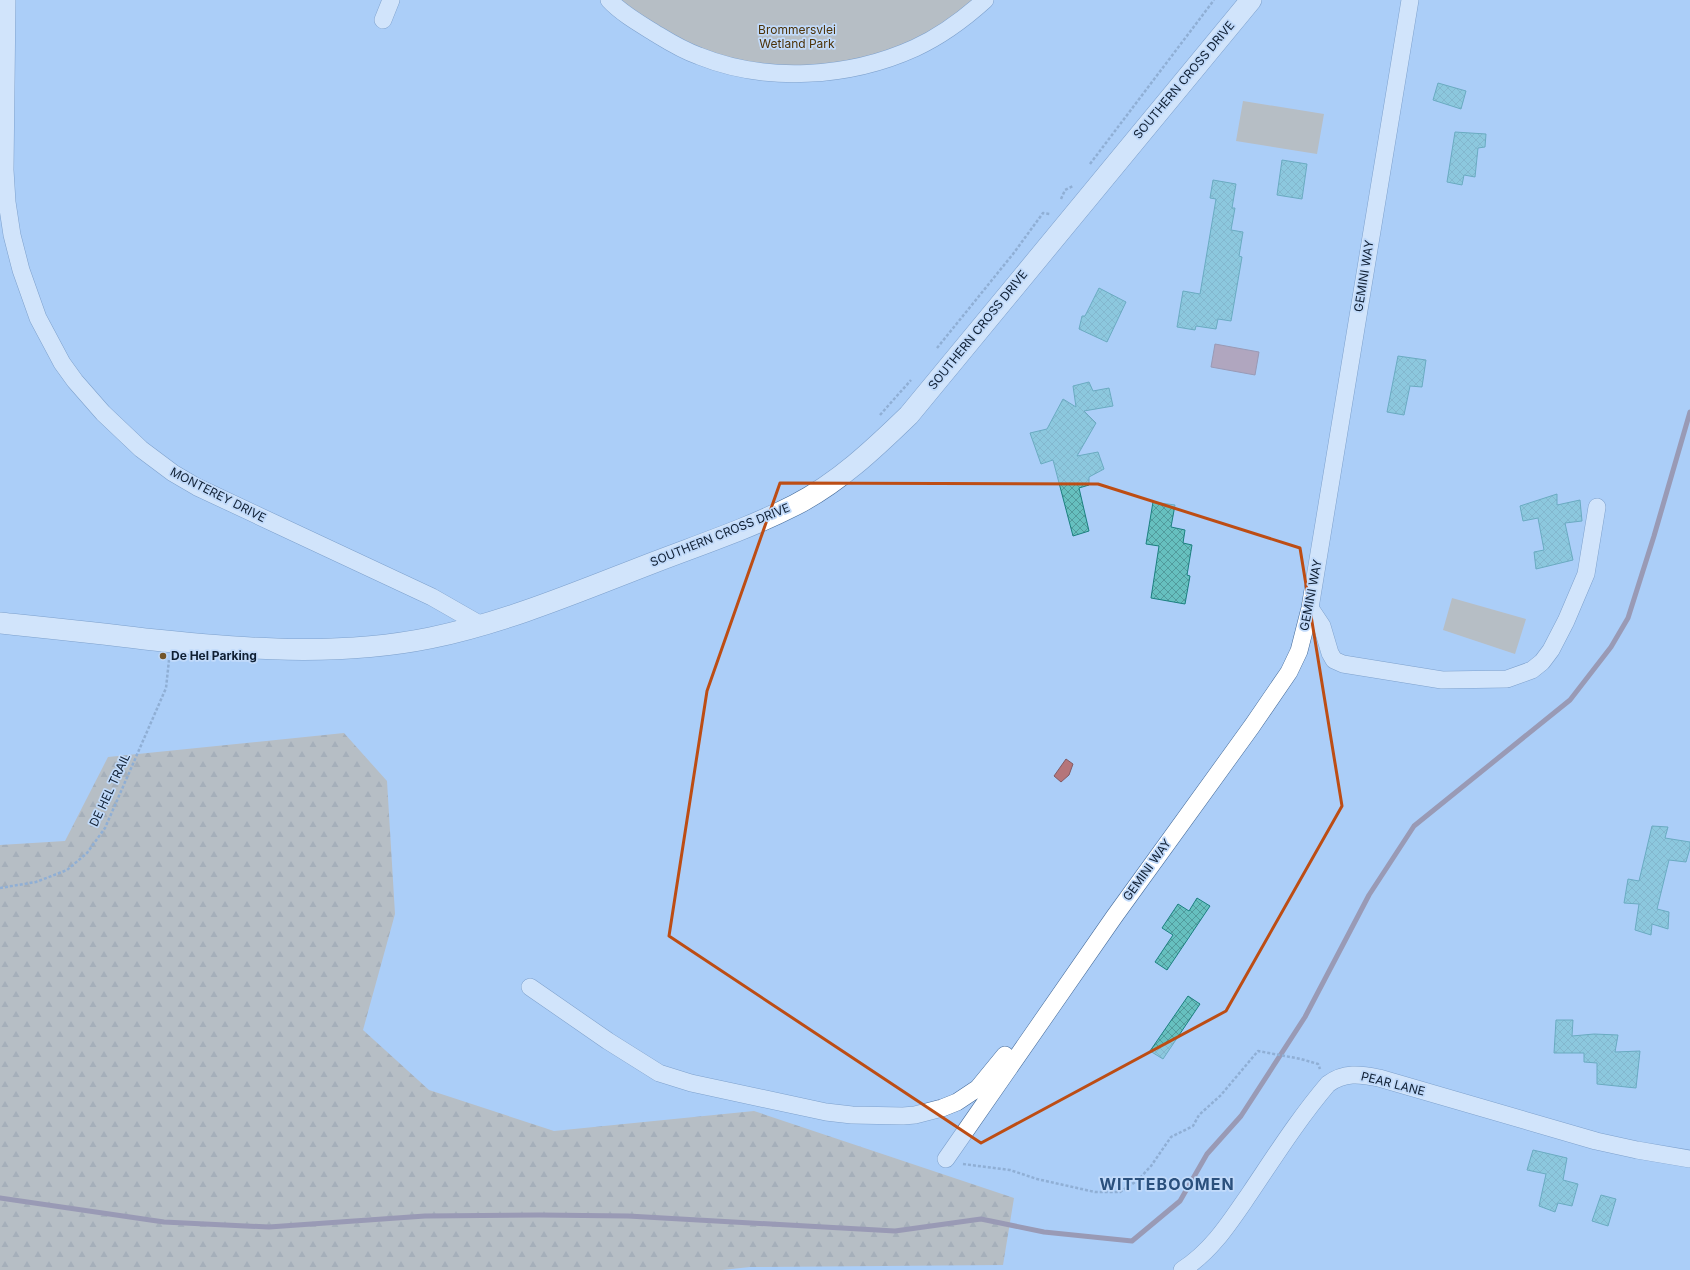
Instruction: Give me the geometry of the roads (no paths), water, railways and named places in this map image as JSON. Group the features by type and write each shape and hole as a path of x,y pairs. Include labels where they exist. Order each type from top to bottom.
{"street":[{"name":"MONTEREY DRIVE","path":"8,0 5,170 7,202 12,235 20,270 38,318 62,363 75,381 102,413 141,449 173,473 278,526 432,597 481,625"},
{"path":"383,20 391,0"},
{"path":"609,0 641,25 670,42 699,56 741,68 775,74 829,71 861,66 887,59 915,48 940,34 968,15 985,0"},
{"name":"SOUTHERN CROSS DRIVE","path":"0,623 171,642 263,650 326,649 427,638 481,625 580,591 733,532 796,504 854,466 909,415 1251,0"},
{"name":"GEMINI WAY","path":"949,1156 1114,917 1252,726 1289,672 1298,651 1310,608 1410,0"},
{"path":"1310,608 1322,626 1330,653 1334,660 1343,664 1442,680 1508,679 1532,670 1542,662 1566,621 1586,574 1597,507"},
{"path":"530,987 608,1041 659,1073 691,1083 826,1112 852,1115 915,1115 942,1108 957,1102 973,1092 983,1083 1098,928 1106,919 1114,917"},
{"name":"PEAR LANE","path":"1182,1270 1199,1259 1220,1237 1283,1145 1328,1084 1338,1077 1364,1075 1596,1141 1690,1159"}],"waterway":[{"path":"0,1198 164,1222 269,1227 425,1216 539,1215 628,1216 895,1231 981,1219 1044,1232 1132,1241 1180,1201 1207,1154 1241,1116 1305,1017 1369,895 1414,826 1570,700 1611,647 1628,618 1654,536 1690,412"}],"place":[{"name":"De Hel Parking","path":"163,656"}],"district":[{"name":"WITTEBOOMEN","path":"1167,1184"}],"park label":[{"name":"Brommersvlei Wetland Park","path":"797,37"}]}
